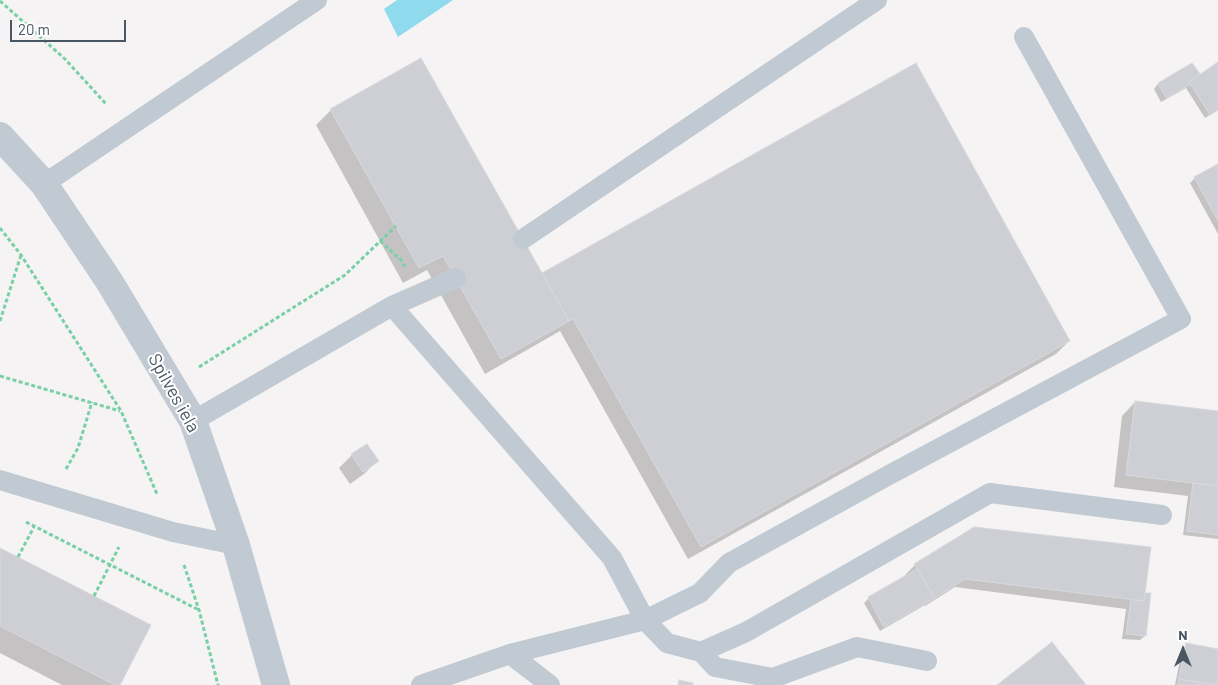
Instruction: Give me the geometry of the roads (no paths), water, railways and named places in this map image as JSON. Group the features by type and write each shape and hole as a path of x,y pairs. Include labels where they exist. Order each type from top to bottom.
{"street":[{"name":"Spilves iela","path":"0,136 44,184 109,281 193,421 236,545 276,685"}],"lane":[{"path":"44,184 317,0"},
{"path":"523,239 877,0"},
{"path":"421,685 510,654 645,620 700,593 729,563 1181,319 1024,37"},
{"path":"193,421 392,306 456,278"},
{"path":"392,306 612,558 645,620 667,643 701,652 715,667 774,678 857,647 927,661"},
{"path":"0,480 173,532 236,545"},
{"path":"701,652 746,632 990,493 1162,515"},
{"path":"510,654 550,685"}],"water":[{"path":"397,0 453,0 398,37 384,9"}]}
